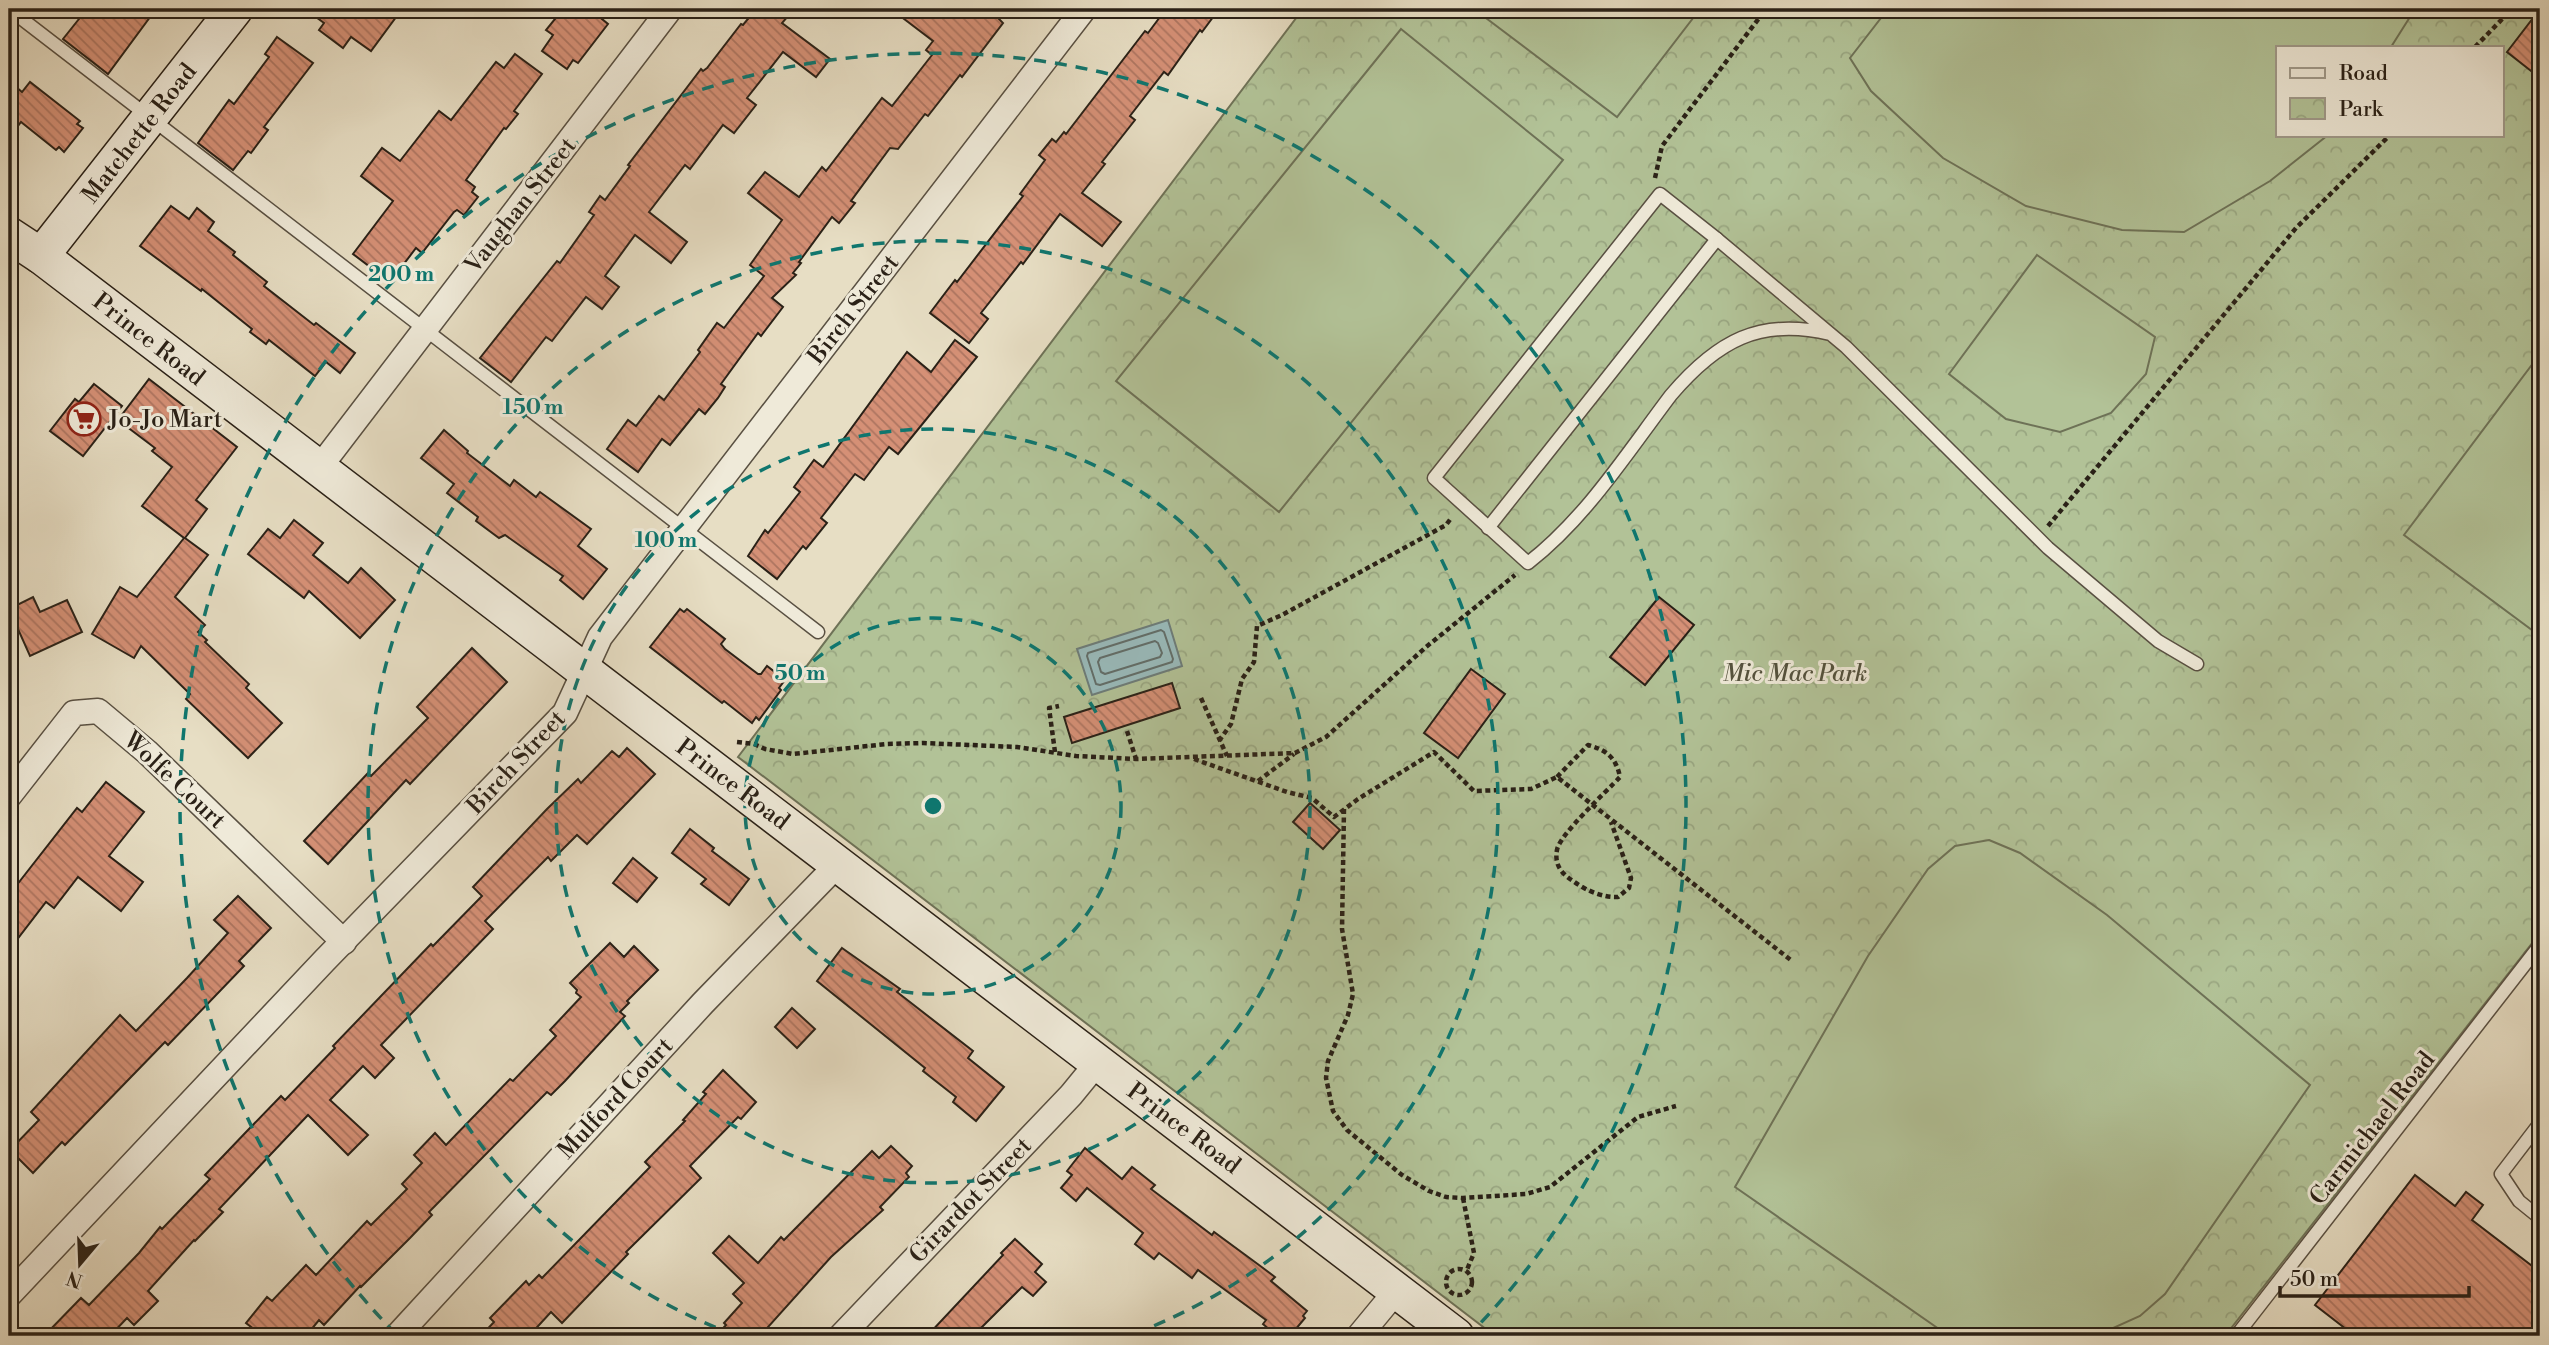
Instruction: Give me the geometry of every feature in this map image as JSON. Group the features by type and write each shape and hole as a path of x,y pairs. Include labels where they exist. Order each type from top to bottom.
{"street":[{"name":"Matchette Road","path":"25,260 152,118 235,9"},
{"name":"Vaughan Street","path":"319,468 670,9"},
{"name":"Birch Street","path":"9,1295 565,713 600,637 1084,9"},
{"name":"Prince Road","path":"9,235 25,260 319,468 1456,1336"},
{"name":"Wolfe Court","path":"9,796 74,713 98,711 147,752 344,942"},
{"name":"Mulford Court","path":"397,1336 703,1003 838,864"},
{"name":"Girardot Street","path":"841,1336 1070,1095 1098,1062"},
{"path":"1359,1336 1397,1290"}],"lane":[{"path":"9,9 818,632"},
{"path":"1830,334 1802,328 1774,328 1733,340 1716,351 1688,375 1671,395 1573,522 1528,563 1434,478 1660,194 1830,334 2038,538 2158,641 2197,664"},
{"path":"1488,528 1717,239"},
{"name":"Carmichael Road","path":"2236,1336 2540,945"},
{"path":"2540,1123 2501,1174 2519,1201 2540,1218"}],"path":[{"path":"1660,194 1654,176 1662,146 1766,9"},
{"path":"2476,46 2510,9"},
{"path":"2038,538 2296,228 2389,136"},
{"path":"1219,741 1231,724 1242,679 1254,662 1256,626 1282,615 1446,526 1463,505"},
{"path":"1258,781 1295,753 1335,731 1426,647 1528,563"},
{"path":"1200,698 1227,756"},
{"path":"1055,752 1049,708 1059,706"},
{"path":"1127,731 1136,759"},
{"path":"737,743 754,744 765,749 793,754 923,743 1017,747 1136,759 1295,753"},
{"path":"1190,757 1287,792 1312,798 1334,817 1434,752 1474,791 1531,789 1557,777 1587,745 1606,752 1615,761 1620,777 1560,841 1556,852 1558,866 1562,874 1582,888 1618,897 1629,888 1631,878 1610,819"},
{"path":"1557,777 1792,961"},
{"path":"1344,809 1342,929 1353,994 1348,1015 1326,1069 1330,1102 1342,1125 1402,1175 1429,1191 1446,1197 1463,1198 1541,1191 1550,1187 1638,1117 1676,1106"},
{"path":"1463,1198 1474,1253 1466,1272"},
{"path":"1456,1270 1466,1272 1472,1281 1470,1289 1460,1295 1451,1293 1446,1282 1449,1274 1456,1270"}],"green space":[{"name":"Mic Mac Park","path":"1303,9 2540,9 2540,933 2225,1336 1495,1336 738,757"},
{"path":"1474,9 1700,9 1617,117"},
{"path":"1888,9 2415,9 2392,46 2276,46 2276,136 2327,136 2270,181 2184,232 2122,230 2026,206 1943,158 1871,91 1850,58"},
{"path":"1401,29 1563,160 1279,512 1116,381"},
{"path":"2037,255 2155,337 2146,374 2111,413 2060,432 2006,419 1949,374"},
{"path":"2540,354 2540,636 2404,535"},
{"path":"1989,840 2020,853 2107,915 2310,1085 2165,1294 2140,1316 2100,1334 1949,1336 1735,1187 1868,956 1928,869 1955,846"}],"water":[{"path":"1168,620 1182,666 1092,695 1077,649"}],"building":[{"path":"87,9 156,9 108,74 63,39"},
{"path":"305,9 402,9 371,51 351,37 343,48 319,30 324,23"},
{"path":"563,9 610,9 602,19 608,24 578,63 573,60 567,69 542,51 553,35 546,30"},
{"path":"756,9 794,9 782,23 830,59 816,77 783,52 747,98 756,105 734,133 723,125 690,169 685,165 649,212 687,242 671,263 635,235 605,276 619,287 602,309 586,297 552,341 546,337 511,382 480,358 557,261 560,263 594,215 589,212 600,196 605,200 630,166 628,165 701,69 703,71 707,68"},
{"path":"891,9 1005,9 998,18 1003,23 962,77 960,75 928,116 925,114 898,149 890,148 851,201 855,203 839,223 832,217 799,262 801,263 793,273 796,275 772,298 783,307 761,336 758,333 721,384 725,387 718,398 705,414 699,409 670,445 662,439 638,472 607,449 628,420 636,426 659,396 664,400 700,352 698,350 717,323 724,328 764,276 750,265 782,220 748,193 765,172 799,197 822,167 826,171 882,98 892,106 932,55 926,50 933,41"},
{"path":"1166,9 1219,9 1202,32 1200,30 1168,75 1164,72 1130,116 1135,120 1082,193 1121,222 1102,246 1060,214 1023,264 1021,262 981,313 988,319 969,343 930,313 1023,196 1020,194 1045,160 1039,155 1052,139 1056,142 1064,132 1066,134 1145,31 1148,33"},
{"path":"2540,9 2540,78 2507,52"},
{"path":"277,37 313,63 264,127 268,130 251,153 248,151 233,170 198,143 229,100 234,104 269,57 265,54"},
{"path":"515,54 542,74 514,111 518,114 506,129 504,128 466,180 475,187 472,192 478,197 464,215 457,210 454,212 422,253 416,248 390,282 353,254 393,201 361,176 382,148 400,161 439,111 451,120 496,62 504,68"},
{"path":"9,81 22,92 30,82 80,121 77,124 83,128 64,152 59,147 56,150 21,122 9,138"},
{"path":"171,206 189,219 197,208 214,222 208,231 267,282 264,286 355,353 340,373 326,362 315,376 269,340 266,344 250,332 252,329 202,289 201,291 140,246"},
{"path":"955,340 977,357 898,454 889,447 864,480 855,474 821,518 827,523 806,549 803,546 777,579 748,556 765,530 768,533 800,492 794,487 814,460 823,467 907,352 931,372"},
{"path":"149,379 237,447 196,500 207,509 185,538 208,555 175,597 205,625 198,632 207,640 205,642 249,684 246,688 282,723 248,758 186,699 190,694 141,646 134,658 92,634 120,587 137,597 184,538 142,506 172,467 152,451 155,448 118,420"},
{"path":"94,384 122,406 83,456 50,431 75,399 79,402"},
{"path":"444,430 468,451 467,453 510,486 514,480 536,497 540,492 591,529 578,546 607,569 583,599 560,580 563,576 505,535 499,538 476,521 478,517 447,493 454,484 421,458"},
{"path":"294,520 323,543 313,555 348,583 361,568 395,600 360,638 309,591 304,598 248,554 268,529 280,538"},
{"path":"33,597 40,612 67,600 82,632 30,656 9,609"},
{"path":"1659,597 1694,625 1645,685 1610,657"},
{"path":"680,609 684,612 687,609 725,639 721,644 725,649 758,674 767,666 785,680 759,720 756,717 752,723 724,701 722,703 650,647"},
{"path":"472,648 507,682 410,784 406,780 328,864 304,841 368,773 371,776 428,718 417,707"},
{"path":"1471,669 1505,694 1458,758 1424,733"},
{"path":"1172,683 1180,708 1072,743 1064,717"},
{"path":"627,748 655,774 587,844 577,835 551,861 548,857 485,921 493,929 381,1045 394,1058 375,1078 363,1066 330,1100 368,1135 348,1155 308,1115 219,1209 223,1212 148,1291 158,1301 134,1325 127,1318 110,1336 44,1336 81,1298 89,1305 160,1227 162,1229 210,1179 205,1175 248,1130 281,1096 285,1100 431,944 433,946 482,896 473,887 547,809 578,779 581,783 612,751 619,757"},
{"path":"106,782 144,812 109,856 143,882 121,911 78,877 54,908 46,902 9,950 9,895 77,808 82,812"},
{"path":"1310,803 1340,830 1323,849 1293,822"},
{"path":"690,829 714,848 712,851 749,879 729,905 701,884 706,879 672,853"},
{"path":"633,858 657,878 637,902 613,883"},
{"path":"238,896 271,928 239,961 244,966 168,1045 165,1042 65,1145 62,1142 33,1173 10,1150 39,1120 31,1112 120,1015 136,1031 187,978 228,933 214,920"},
{"path":"610,943 624,957 634,946 658,970 627,1001 629,1003 620,1012 625,1016 565,1081 551,1095 547,1092 429,1212 432,1215 324,1325 319,1320 306,1336 263,1336 246,1323 267,1297 272,1301 306,1265 316,1275 367,1221 371,1225 407,1189 402,1184 422,1163 414,1155 435,1133 446,1145 510,1079 513,1081 556,1036 550,1030 581,997 570,983"},
{"path":"842,948 900,989 897,992 973,1051 968,1058 1004,1087 976,1121 953,1102 956,1097 923,1071 925,1068 817,981"},
{"path":"792,1008 815,1029 797,1048 775,1027"},
{"path":"723,1070 756,1102 690,1166 701,1178 626,1252 628,1254 562,1323 551,1312 529,1336 481,1336 494,1322 490,1318 526,1281 529,1285 539,1275 542,1278 650,1167 645,1162 685,1121 683,1120 706,1094 703,1092"},
{"path":"891,1146 912,1166 906,1173 909,1177 880,1207 883,1210 831,1257 760,1336 716,1336 742,1303 733,1294 744,1283 713,1253 729,1236 758,1263 781,1237 784,1240 872,1151 879,1158"},
{"path":"1085,1148 1122,1179 1132,1167 1155,1185 1151,1189 1212,1235 1214,1232 1275,1277 1271,1281 1307,1311 1303,1316 1305,1318 1290,1336 1277,1336 1263,1324 1266,1320 1198,1270 1192,1278 1159,1253 1154,1259 1135,1244 1143,1233 1087,1188 1076,1201 1061,1188 1072,1175 1067,1171"},
{"path":"2415,1175 2455,1206 2466,1192 2483,1205 2472,1220 2540,1272 2540,1336 2355,1336 2315,1305"},
{"path":"1015,1239 1042,1264 1035,1272 1046,1282 1033,1296 1022,1287 973,1336 927,1336 1003,1255 1001,1253"}],"place":[{"name":"Jo-Jo Mart","path":"84,419"}]}
